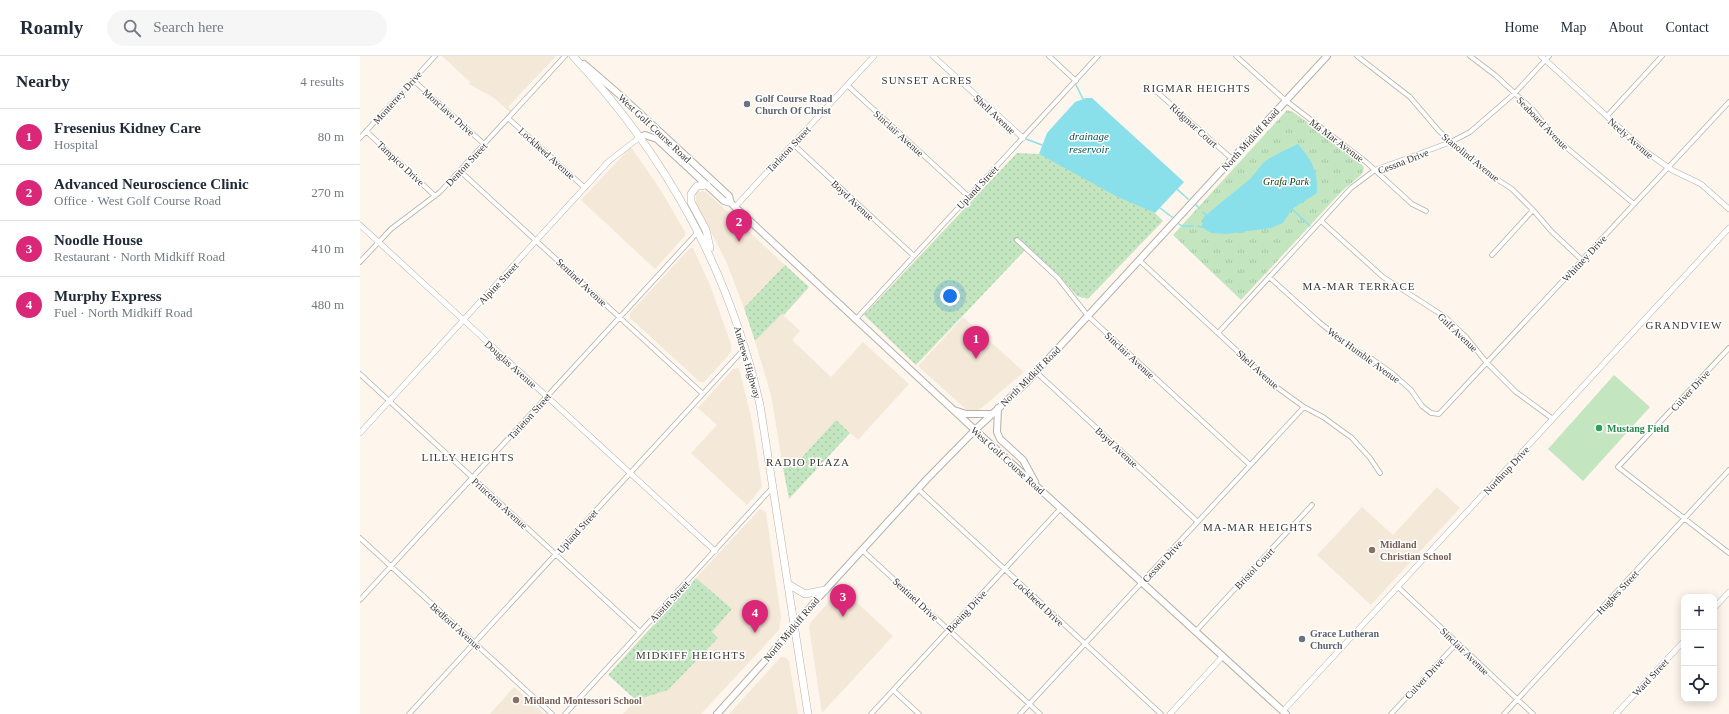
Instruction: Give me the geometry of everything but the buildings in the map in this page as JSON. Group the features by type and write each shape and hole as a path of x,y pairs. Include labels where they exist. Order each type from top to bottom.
{"main road":[{"name":"Andrews Highway","path":"573,56 612,100 660,164 699,231 713,261 733,312 745,348 760,405 808,714"},
{"name":"West Golf Course Road","path":"573,56 621,96 729,196 733,205"},
{"name":"North Midkiff Road","path":"717,714 825,590 918,489 975,430 1027,382 1327,56"},
{"name":"West Golf Course Road","path":"640,137 645,135 656,139 724,201 733,205 953,410 1285,713"},
{"path":"707,186 699,185 695,188 691,194 691,202 706,230 713,261"},
{"path":"998,408 997,432 1000,439 1023,460 1038,487"},
{"path":"953,410 966,414 992,414"},
{"path":"788,584 805,594 825,590"}],"street":[{"name":"Monterrey Drive","path":"360,138 435,56"},
{"name":"Denton Street","path":"360,262 378,242 403,219 435,196 460,171 565,56"},
{"name":"Tarleton Street","path":"733,205 793,144 874,56"},
{"name":"Shell Avenue","path":"933,56 1022,138"},
{"path":"1049,56 1076,81"},
{"name":"Upland Street","path":"856,319 1098,56"},
{"name":"Ma Mar Avenue","path":"1236,56 1285,100 1375,170 1412,204 1426,211"},
{"name":"Stanolind Avenue","path":"1357,56 1410,97 1439,131 1486,172 1512,190 1533,210 1552,232 1582,260"},
{"name":"Seaboard Avenue","path":"1470,56 1496,76 1533,110 1553,135 1566,148 1634,204"},
{"name":"Neely Avenue","path":"1541,56 1548,58 1645,151 1669,167 1700,184 1729,209"},
{"path":"1607,116 1662,56"},
{"name":"Cessna Drive","path":"1218,333 1351,188 1375,170 1451,142 1470,132 1515,93 1548,58"},
{"name":"Monclave Drive","path":"413,80 484,144"},
{"name":"Sinclair Avenue","path":"847,86 968,196"},
{"name":"Ridgmar Court","path":"1156,90 1232,159"},
{"name":"Whitney Drive","path":"1439,414 1729,102"},
{"name":"Lockheed Avenue","path":"508,118 585,188"},
{"name":"Tampico Drive","path":"366,131 435,196"},
{"name":"Alpine Street","path":"360,433 609,161 640,137"},
{"name":"Boyd Avenue","path":"793,144 914,256"},
{"name":"Sentinel Avenue","path":"460,171 703,394"},
{"path":"1492,255 1533,210"},
{"name":"Gulf Avenue","path":"1321,220 1383,277 1445,317 1466,337 1487,363 1516,392 1553,419"},
{"name":"Douglas Avenue","path":"360,226 715,551"},
{"name":"Northrup Drive","path":"1285,713 1398,587 1729,228"},
{"name":"Tarleton Street","path":"360,600 699,231"},
{"name":"Sinclair Avenue","path":"1016,240 1058,278 1088,316 1250,465"},
{"name":"Shell Avenue","path":"1139,260 1275,386 1352,438 1370,458 1380,473"},
{"name":"West Humble Avenue","path":"1269,277 1319,322 1350,347 1372,359 1393,374 1411,390 1422,406 1431,413 1439,414"},
{"name":"Upland Street","path":"409,714 745,348"},
{"name":"Culver Drive","path":"1684,519 1618,468 1729,348"},
{"name":"Boyd Avenue","path":"1036,372 1198,522"},
{"name":"Princeton Avenue","path":"360,374 640,632"},
{"name":"Cessna Drive","path":"1020,714 1304,407"},
{"name":"Hughes Street","path":"1504,714 1729,470"},
{"name":"Austin Street","path":"565,714 773,487"},
{"name":"Lockheed Drive","path":"918,489 1161,714"},
{"name":"Bristol Court","path":"1196,631 1312,505"},
{"name":"Boeing Drive","path":"871,714 1061,508"},
{"path":"1684,519 1729,553"},
{"name":"Bedford Avenue","path":"360,538 552,714"},
{"name":"Sentinel Drive","path":"862,550 1040,714"},
{"name":"Sinclair Avenue","path":"1398,587 1533,714"},
{"path":"1717,605 1729,592"},
{"name":"Culver Drive","path":"1391,714 1457,643"},
{"name":"Ward Street","path":"1616,714 1681,643"},
{"path":"1170,714 1224,656"},
{"path":"893,690 919,714"}],"shaded area":[{"path":"442,56 555,57 508,107 514,112 512,114 494,98 469,84 470,82"},
{"path":"631,147 660,189 685,232 685,236 655,269 581,200"},
{"path":"698,192 706,192 785,265 744,308 726,261 696,203 696,195"},
{"path":"690,248 693,248 710,285 731,344 731,351 727,357 704,382 700,382 630,318 630,313"},
{"path":"782,314 800,331 792,340 831,377 863,342 909,384 858,440 836,420 795,465 783,468 771,395 755,341"},
{"path":"963,317 1024,372 978,411 969,412 918,366"},
{"path":"739,368 752,421 762,487 747,505 691,453 717,425 698,408 733,369"},
{"name":"Midland Christian School","path":"1437,487 1460,508 1371,605 1317,555 1362,507 1393,535"},
{"path":"760,509 766,512 781,617 779,630 701,714 623,714 636,700 668,690 718,638 712,632 732,609 696,578"},
{"path":"841,588 893,636 822,713 809,627 811,622"},
{"path":"781,657 785,657 789,661 798,714 729,714"},
{"name":"Midland Montessori School","path":"514,687 544,714 490,714"}],"green space":[{"name":"Grafa Park","path":"1287,110 1293,112 1344,149 1361,163 1364,168 1362,174 1341,192 1241,300 1173,235"},
{"path":"1017,153 1039,154 1155,213 1163,221 1088,299 1077,296 1059,275 1028,247 916,365 864,315"},
{"path":"785,265 809,287 784,315 782,314 755,341 744,308"},
{"name":"Mustang Field","path":"1614,375 1650,407 1583,481 1548,449"},
{"path":"836,420 850,433 789,499 783,468 795,465"},
{"path":"696,578 732,609 712,632 718,638 668,690 636,700 608,675"}],"water":[{"name":"drainage reservoir","path":"1086,98 1092,98 1184,182 1155,213 1116,196 1039,154 1047,133 1075,102"},
{"path":"1298,144 1313,166 1316,178 1317,193 1292,209 1283,223 1271,228 1226,234 1211,233 1202,227 1203,218 1250,179 1265,161"}],"waterway":[{"path":"1076,85 1083,99"},
{"path":"1026,139 1042,145"},
{"path":"1177,189 1188,199"},
{"path":"1196,205 1199,208"},
{"path":"1160,208 1172,217"},
{"path":"1292,209 1310,226"},
{"path":"1203,212 1206,215"},
{"path":"1179,224 1182,226 1193,226"},
{"path":"1198,226 1202,227"}],"place":[{"name":"Golf Course Road Church Of Christ","path":"747,104"},
{"name":"Advanced Neuroscience Clinic","path":"739,242"},
{"name":"Fresenius Kidney Care","path":"976,359"},
{"name":"Mustang Field","path":"1599,428"},
{"name":"Midland Christian School","path":"1372,550"},
{"name":"Noodle House","path":"843,617"},
{"name":"Murphy Express","path":"755,633"},
{"name":"Grace Lutheran Church","path":"1302,639"},
{"name":"Midland Montessori School","path":"516,700"}],"district":[{"name":"SUNSET ACRES","path":"927,80"},
{"name":"RIGMAR HEIGHTS","path":"1197,88"},
{"name":"MA-MAR TERRACE","path":"1359,286"},
{"name":"GRANDVIEW","path":"1684,325"},
{"name":"LILLY HEIGHTS","path":"468,457"},
{"name":"RADIO PLAZA","path":"808,462"},
{"name":"MA-MAR HEIGHTS","path":"1258,527"},
{"name":"MIDKIFF HEIGHTS","path":"691,655"}]}
